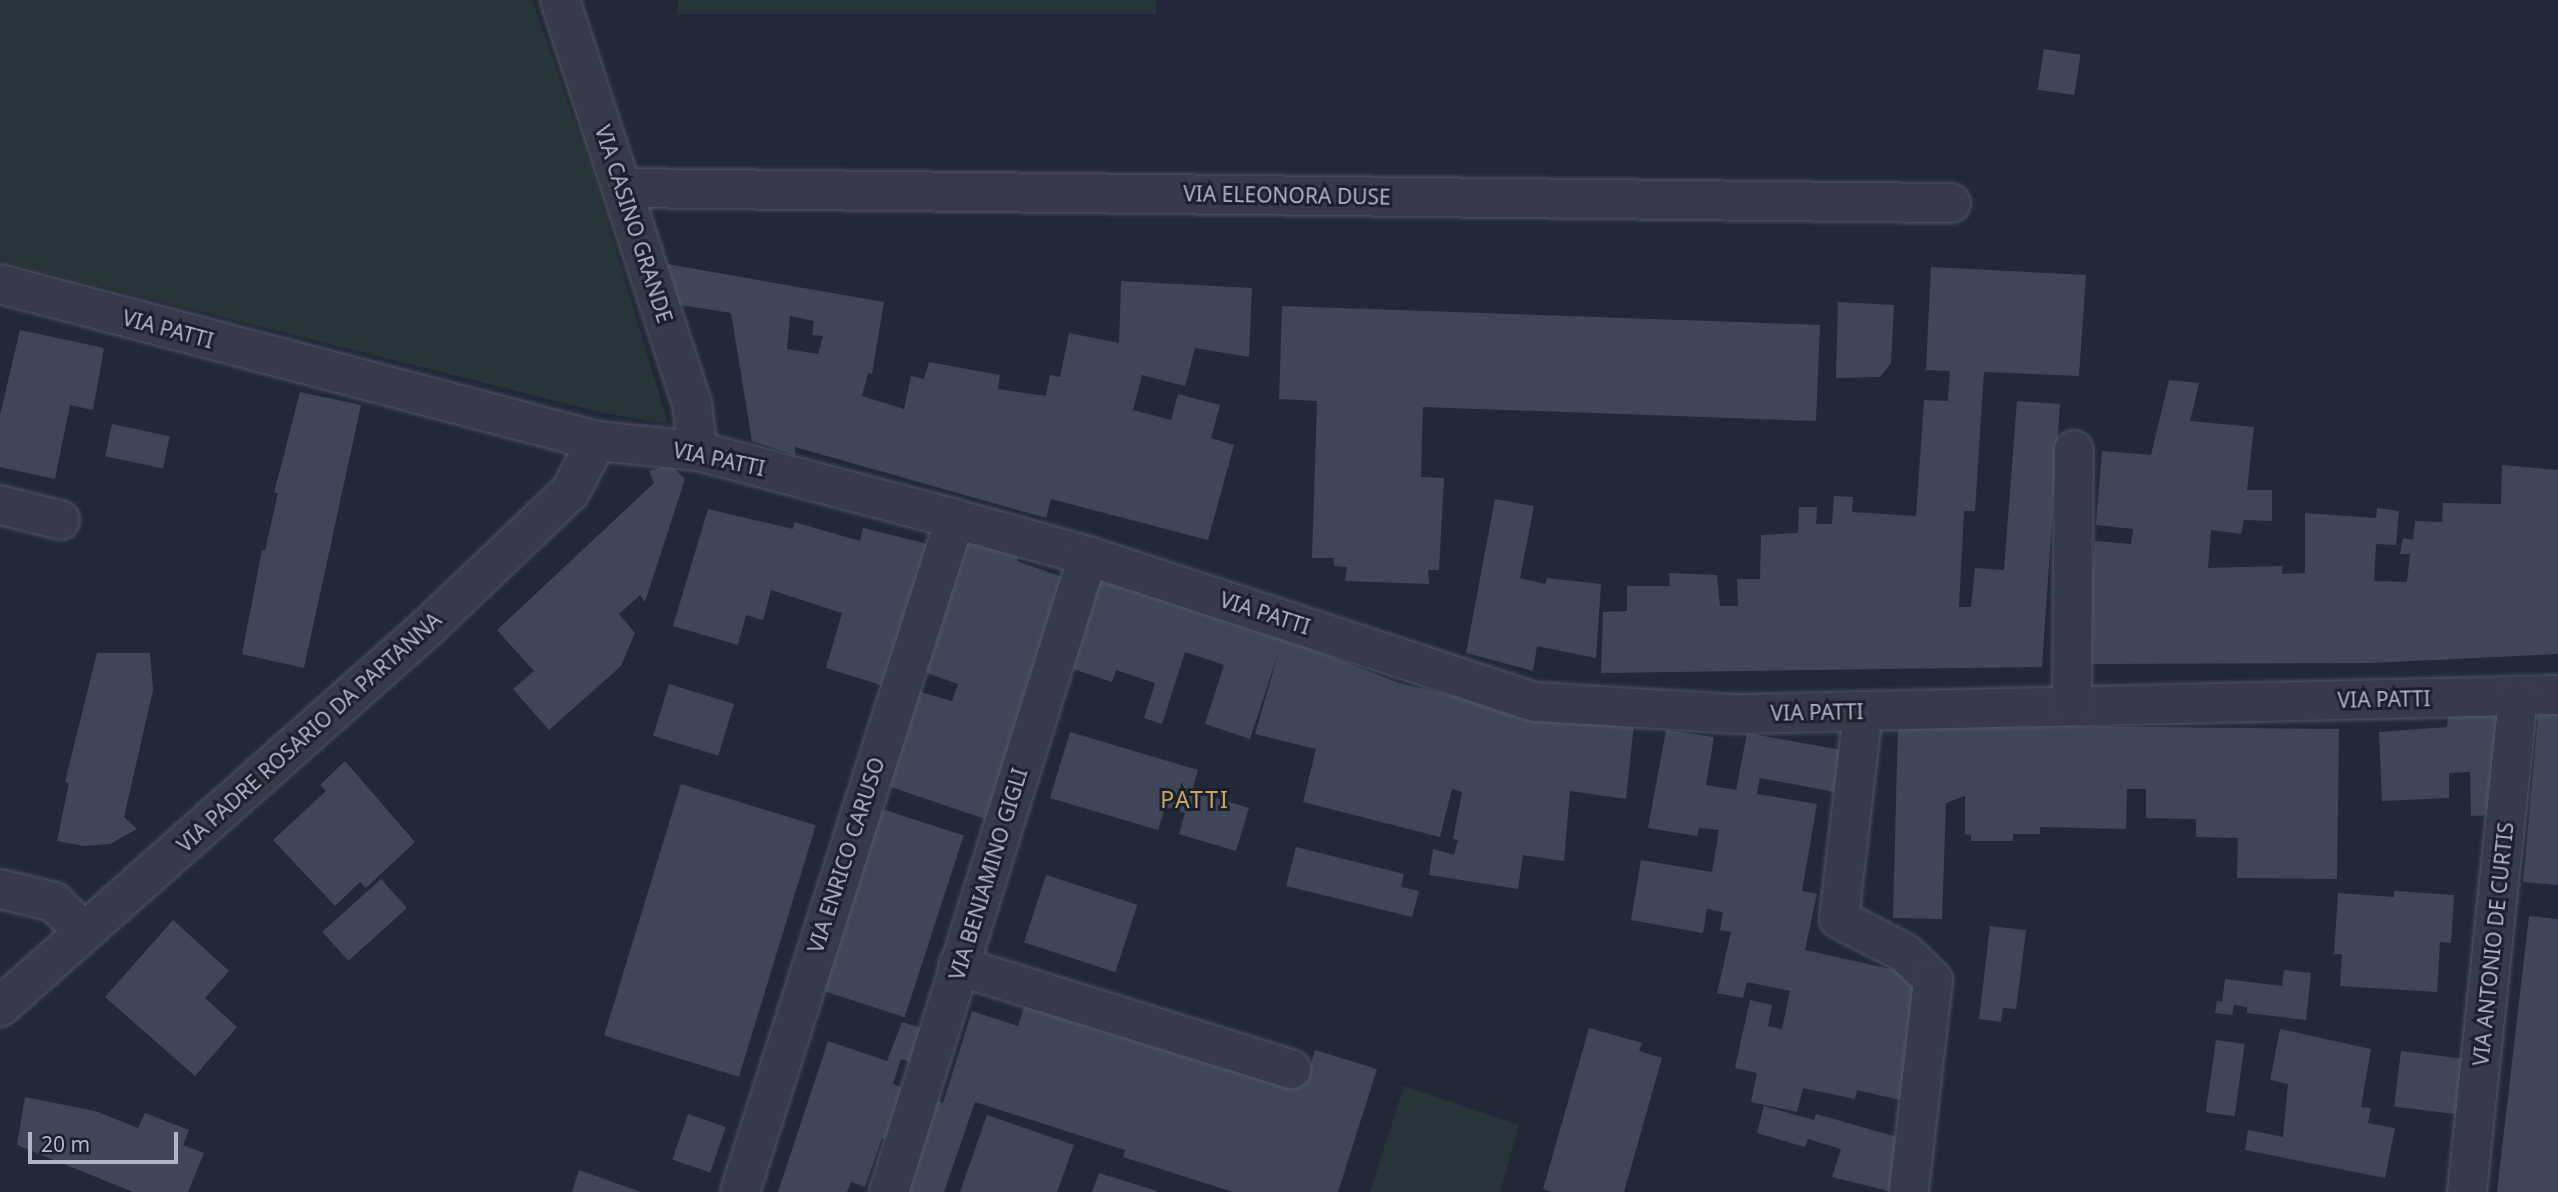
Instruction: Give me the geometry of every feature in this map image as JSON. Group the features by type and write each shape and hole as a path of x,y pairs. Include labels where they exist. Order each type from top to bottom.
{"street":[{"name":"VIA CASINO GRANDE","path":"560,0 692,404 698,451"},
{"name":"VIA ELEONORA DUSE","path":"623,188 1951,203"},
{"name":"VIA PATTI","path":"0,284 597,441 698,451 955,519 1088,556 1536,702 1740,714 2558,695"},
{"name":"VIA PADRE ROSARIO DA PARTANNA","path":"0,1007 428,627 570,492 597,441"},
{"path":"2072,706 2074,450"},
{"path":"0,505 60,520"},
{"name":"VIA ENRICO CARUSO","path":"740,1192 955,519"},
{"name":"VIA BENIAMINO GIGLI","path":"889,1192 1088,556"},
{"name":"VIA ANTONIO DE CURTIS","path":"2467,1192 2518,696"},
{"path":"1863,711 1839,919 1905,953 1933,980 1909,1192"},
{"path":"0,889 54,902 84,932"},
{"path":"958,966 1291,1069"}],"shaded area":[{"path":"0,0 532,0 594,176 668,424 604,413 0,261"},
{"path":"678,0 1156,0 1156,14 678,14"},
{"path":"1404,1086 1519,1125 1500,1192 1370,1192"}],"building":[{"path":"2044,49 2081,55 2074,95 2038,89"},
{"path":"667,264 884,302 872,374 868,373 862,396 904,409 911,376 924,379 929,362 1000,375 998,389 1046,396 1050,375 1060,377 1069,333 1119,343 1121,281 1252,288 1249,357 1195,348 1185,386 1142,375 1133,410 1171,420 1178,394 1220,405 1211,438 1234,445 1208,540 1051,499 1046,518 795,447 795,455 752,441 731,313 680,305","holes":["790,316 814,321 812,335 823,336 818,354 787,349"]},
{"path":"1931,267 2086,275 2079,376 1984,372 1975,511 1964,511 1959,607 1971,607 1975,568 2004,570 2017,401 2060,404 2042,667 1601,673 1603,612 1627,611 1627,586 1670,586 1669,573 1717,575 1720,606 1738,606 1737,579 1760,579 1761,535 1798,533 1799,507 1817,507 1816,524 1832,524 1834,496 1853,497 1852,512 1916,516 1924,400 1948,401 1950,371 1926,370"},
{"path":"1838,302 1894,305 1891,363 1880,377 1836,378"},
{"path":"1282,306 1820,325 1816,421 1423,407 1421,477 1444,478 1439,570 1428,570 1429,584 1345,581 1347,567 1334,566 1334,558 1312,558 1317,401 1279,399"},
{"path":"20,330 104,348 93,410 70,405 55,479 0,467 0,415"},
{"path":"2169,380 2199,383 2190,421 2254,427 2247,490 2272,490 2272,521 2244,520 2241,534 2211,530 2208,568 2282,566 2282,574 2305,573 2305,513 2376,518 2377,508 2399,511 2396,545 2376,544 2374,581 2407,582 2410,554 2400,554 2403,538 2413,540 2415,521 2442,522 2443,503 2501,504 2502,465 2558,470 2558,654 2372,663 2085,664 2095,541 2131,544 2133,529 2096,525 2102,451 2151,455"},
{"path":"300,392 361,405 304,668 242,654 262,550 265,551 278,493 274,493"},
{"path":"112,424 170,436 163,469 105,456"},
{"path":"670,465 685,479 645,602 640,595 619,614 635,633 621,666 549,730 513,689 534,671 497,630 654,483 649,471"},
{"path":"1495,499 1534,506 1520,578 1545,584 1547,578 1601,584 1596,658 1537,646 1533,671 1466,653"},
{"path":"708,509 793,529 794,522 860,541 863,528 932,545 887,687 826,668 842,613 771,590 763,620 746,615 738,645 673,626"},
{"path":"975,538 1019,553 1017,561 1068,579 988,820 882,784 913,690 952,701 958,684 919,670 962,541 973,545"},
{"path":"1093,577 1283,638 1399,683 1485,703 1634,725 1626,799 1570,791 1564,861 1523,855 1518,889 1429,875 1433,849 1454,855 1458,840 1453,839 1462,792 1452,789 1440,837 1303,802 1316,749 1255,734 1279,651 1250,739 1205,724 1224,665 1185,652 1162,724 1144,718 1155,683 1116,670 1112,682 1064,666"},
{"path":"97,653 150,653 153,690 124,817 137,829 110,844 84,846 57,841 69,783 65,782"},
{"path":"669,684 734,704 718,756 653,736"},
{"path":"2558,706 2558,885 2523,882 2539,707"},
{"path":"2497,711 2492,815 2471,816 2470,772 2449,773 2449,798 2382,801 2379,732 2447,727 2449,713"},
{"path":"1898,724 2339,729 2337,879 2237,878 2238,838 2196,837 2196,819 2146,818 2146,789 2127,789 2126,829 2040,827 2040,834 2013,834 2013,841 1971,841 1971,835 1965,834 1965,796 1946,803 1942,919 1893,918"},
{"path":"1666,730 1714,737 1706,785 1736,790 1747,733 1841,750 1835,792 1760,778 1757,794 1817,804 1802,891 1817,894 1805,950 1922,976 1904,1101 1857,1090 1855,1099 1803,1088 1797,1112 1751,1102 1757,1073 1735,1068 1750,1000 1772,1005 1768,1026 1782,1029 1790,991 1747,982 1743,998 1717,993 1731,932 1720,930 1723,912 1707,909 1703,933 1631,920 1641,860 1712,872 1719,830 1699,828 1697,836 1648,828"},
{"path":"1070,732 1198,770 1192,791 1249,808 1236,851 1179,834 1185,813 1165,807 1158,830 1050,798"},
{"path":"345,761 415,842 366,888 360,882 335,906 273,840 326,791 320,785"},
{"path":"681,784 816,825 739,1077 604,1036"},
{"path":"879,808 964,836 905,1017 820,990"},
{"path":"1296,847 1404,874 1401,887 1419,891 1412,917 1286,886"},
{"path":"1046,875 1137,905 1115,972 1024,943"},
{"path":"381,879 407,908 348,961 322,932"},
{"path":"2394,891 2454,895 2451,943 2440,942 2437,992 2340,986 2342,954 2334,954 2338,893 2394,897"},
{"path":"2529,916 2558,919 2558,1192 2497,1192"},
{"path":"173,920 229,971 205,998 237,1027 195,1076 105,997"},
{"path":"1990,926 2026,930 2016,1009 2003,1008 2001,1022 1979,1019"},
{"path":"2284,970 2311,973 2306,1020 2247,1013 2247,1007 2234,1005 2232,1015 2215,1013 2217,1001 2222,1002 2225,979 2282,986"},
{"path":"1028,995 1305,1083 1315,1050 1377,1069 1338,1192 1233,1192 1123,1157 1125,1150 975,1102 944,1192 897,1192 929,1099 943,1103 972,1011 1018,1026"},
{"path":"902,1022 921,1028 916,1064 901,1059 893,1084 911,1091 894,1142 882,1138 865,1187 851,1182 847,1192 778,1192 828,1041 887,1061"},
{"path":"1589,1028 1642,1043 1639,1051 1662,1058 1624,1192 1552,1192 1543,1189"},
{"path":"2280,1029 2371,1049 2361,1107 2371,1108 2368,1123 2395,1128 2385,1178 2245,1150 2248,1130 2283,1137 2288,1084 2270,1080"},
{"path":"2216,1040 2245,1044 2235,1116 2206,1112"},
{"path":"2401,1051 2468,1059 2461,1115 2394,1107"},
{"path":"25,1097 95,1111 138,1128 145,1113 189,1130 183,1145 204,1153 188,1192 133,1192 17,1145"},
{"path":"1764,1106 1814,1120 1816,1114 1908,1140 1893,1192 1832,1177 1841,1149 1808,1139 1805,1147 1757,1133"},
{"path":"688,1114 726,1127 710,1172 672,1159"},
{"path":"987,1115 1074,1145 1057,1192 960,1192"},
{"path":"579,1170 641,1192 572,1192"},
{"path":"1099,1173 1157,1191 1092,1192"}],"district":[{"name":"PATTI","path":"1195,799"}]}
